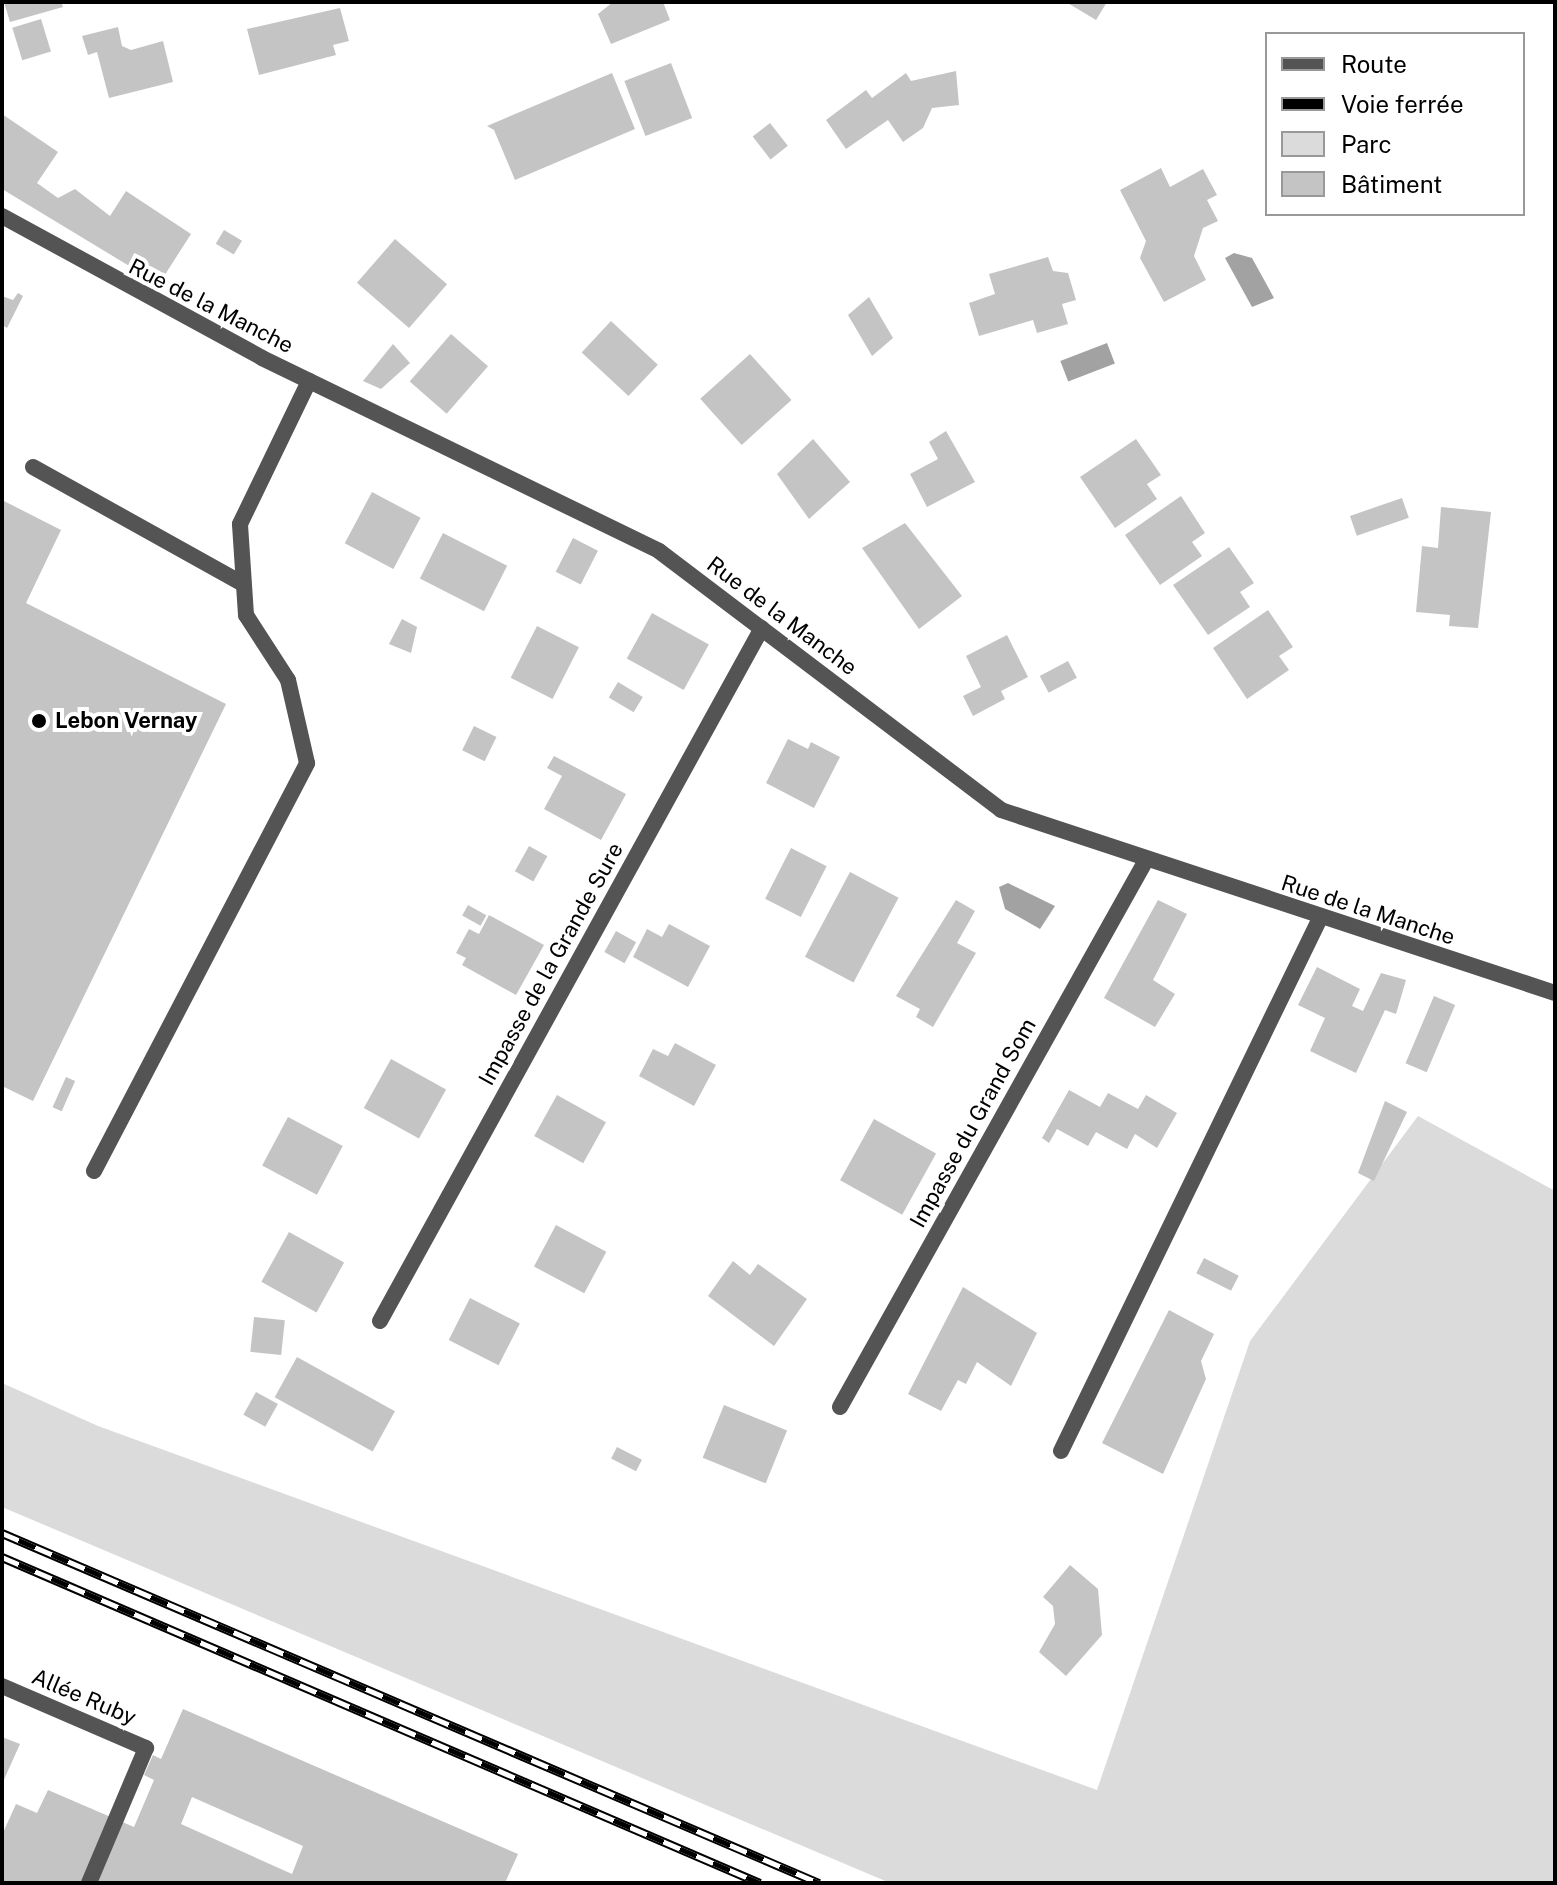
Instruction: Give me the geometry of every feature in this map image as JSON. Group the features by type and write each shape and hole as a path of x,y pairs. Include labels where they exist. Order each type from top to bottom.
{"street":[{"name":"Rue de la Manche","path":"2,216 136,294 659,551 1001,810 1145,862 1555,993"},
{"path":"94,1171 307,763 288,680 246,615 240,524 309,381"},
{"path":"33,467 243,584"},
{"name":"Impasse de la Grande Sure","path":"380,1321 762,628"},
{"name":"Impasse du Grand Som","path":"840,1407 1145,862"},
{"path":"1061,1451 1320,918"},
{"name":"Allée Ruby","path":"2,1686 146,1748 89,1883"}],"green space":[{"path":"1418,1116 1555,1191 1555,1883 890,1883 2,1507 2,1383 98,1426 1097,1790 1250,1341"}],"shaded area":[{"path":"1234,253 1252,258 1274,298 1252,307 1225,258"},
{"path":"1107,343 1115,364 1068,381 1060,361"},
{"path":"1008,883 1055,906 1040,929 1005,909 999,887"}],"building":[{"path":"4,2 61,2 63,7 10,22"},
{"path":"613,2 663,2 670,20 611,44 598,14"},
{"path":"1066,2 1107,2 1096,20"},
{"path":"340,8 349,41 333,45 336,55 259,75 247,29"},
{"path":"41,19 51,52 22,60 12,28"},
{"path":"118,27 122,46 131,50 163,41 173,82 109,98 97,52 88,55 82,36"},
{"path":"671,63 692,118 645,136 624,81"},
{"path":"956,71 959,105 932,108 923,128 903,142 888,120 846,149 826,120 866,90 872,98 906,73 911,81"},
{"path":"612,73 635,129 515,180 494,130 487,126"},
{"path":"2,114 58,152 37,183 58,198 75,189 110,216 126,191 191,234 159,284 2,189"},
{"path":"770,123 788,146 771,159 753,137"},
{"path":"1161,168 1170,187 1203,169 1217,195 1207,200 1218,221 1203,228 1194,256 1206,280 1164,302 1140,258 1146,241 1120,190"},
{"path":"224,230 242,241 234,255 216,244"},
{"path":"395,239 447,284 409,328 357,283"},
{"path":"1048,257 1053,271 1068,273 1076,300 1062,304 1068,324 1037,333 1033,320 979,336 969,303 995,294 989,274"},
{"path":"18,293 23,296 7,328 2,325 2,296 13,300"},
{"path":"869,297 893,338 872,356 848,315"},
{"path":"611,321 658,365 628,396 582,352"},
{"path":"451,334 488,366 447,414 410,382"},
{"path":"393,344 410,363 381,389 363,381"},
{"path":"750,354 791,400 742,445 700,399"},
{"path":"946,431 975,482 927,507 910,474 938,459 929,442"},
{"path":"813,439 850,482 809,519 777,474"},
{"path":"1136,439 1161,475 1147,484 1157,499 1115,528 1080,477"},
{"path":"372,492 421,518 393,569 345,543"},
{"path":"1181,496 1205,533 1192,542 1202,556 1160,585 1125,535"},
{"path":"1402,498 1409,518 1357,536 1350,516"},
{"path":"2,500 61,530 26,603 226,704 33,1101 2,1086"},
{"path":"1441,507 1491,512 1478,628 1449,626 1450,615 1416,612 1422,546 1438,548"},
{"path":"905,523 962,596 919,629 862,548"},
{"path":"443,533 507,566 484,611 420,578"},
{"path":"573,538 598,551 581,585 556,572"},
{"path":"1229,547 1254,583 1240,592 1250,607 1208,635 1173,585"},
{"path":"1268,610 1293,647 1279,656 1289,670 1247,699 1213,648"},
{"path":"652,613 709,645 684,690 627,658"},
{"path":"402,619 417,627 411,653 389,644"},
{"path":"537,626 579,647 553,699 511,678"},
{"path":"1007,635 1028,677 1001,691 1005,699 973,716 963,696 981,687 966,656"},
{"path":"1068,661 1077,678 1049,693 1040,676"},
{"path":"618,682 643,697 634,712 609,697"},
{"path":"474,726 496,737 485,761 462,750"},
{"path":"788,739 808,749 811,742 840,757 814,808 766,783"},
{"path":"554,756 626,794 601,840 544,809 562,776 547,768"},
{"path":"529,846 547,856 533,882 515,871"},
{"path":"791,848 827,866 801,917 765,899"},
{"path":"850,872 899,898 853,983 805,957"},
{"path":"956,900 975,911 957,943 976,953 933,1027 916,1017 920,1009 896,996"},
{"path":"1158,900 1187,914 1153,980 1175,994 1155,1027 1104,998"},
{"path":"468,905 486,915 481,926 462,915"},
{"path":"489,915 544,945 516,995 462,965 466,958 456,953 469,929 479,934"},
{"path":"669,924 710,946 688,987 633,957 647,929 662,937"},
{"path":"616,931 636,942 624,963 604,952"},
{"path":"1317,967 1360,989 1352,1006 1363,1011 1381,973 1406,980 1396,1014 1385,1010 1356,1073 1310,1051 1325,1018 1298,1005"},
{"path":"1434,996 1455,1005 1427,1072 1405,1063"},
{"path":"675,1043 716,1065 694,1106 639,1076 653,1049 668,1056"},
{"path":"391,1059 446,1090 419,1139 364,1108"},
{"path":"66,1077 75,1081 62,1111 53,1107"},
{"path":"1069,1090 1100,1107 1108,1093 1138,1109 1146,1095 1177,1113 1157,1148 1135,1134 1127,1149 1096,1132 1088,1146 1057,1129 1049,1143 1042,1138"},
{"path":"557,1095 606,1122 583,1163 534,1136"},
{"path":"1385,1101 1407,1112 1374,1181 1358,1173"},
{"path":"288,1117 343,1146 317,1195 262,1166"},
{"path":"874,1119 936,1153 902,1215 840,1180"},
{"path":"556,1225 606,1252 584,1293 534,1266"},
{"path":"289,1232 344,1263 316,1312 261,1282"},
{"path":"1204,1258 1239,1276 1231,1291 1196,1273"},
{"path":"733,1261 750,1275 758,1264 807,1299 774,1346 708,1296"},
{"path":"963,1287 1037,1333 1011,1386 977,1362 966,1384 958,1380 941,1411 908,1394"},
{"path":"470,1298 520,1323 499,1365 449,1340"},
{"path":"1169,1310 1214,1334 1201,1361 1206,1379 1163,1474 1102,1443"},
{"path":"254,1317 285,1320 281,1355 250,1352"},
{"path":"297,1357 395,1411 373,1452 275,1397"},
{"path":"256,1392 278,1404 265,1427 243,1415"},
{"path":"724,1405 787,1430 766,1483 703,1458"},
{"path":"617,1447 642,1460 636,1471 611,1459"},
{"path":"1070,1565 1098,1589 1102,1635 1066,1676 1039,1652 1055,1624 1053,1606 1043,1597"},
{"path":"183,1709 518,1854 505,1883 2,1883 2,1835 16,1804 37,1813 48,1790 134,1827 154,1780 144,1775 153,1755 161,1759","holes":["192,1797 303,1846 292,1874 181,1824"]},
{"path":"2,1737 20,1744 2,1784"}],"railway":[{"path":"2,1533 819,1883"},
{"path":"2,1557 760,1883"}],"place":[{"name":"Lebon Vernay","path":"39,721"}]}
